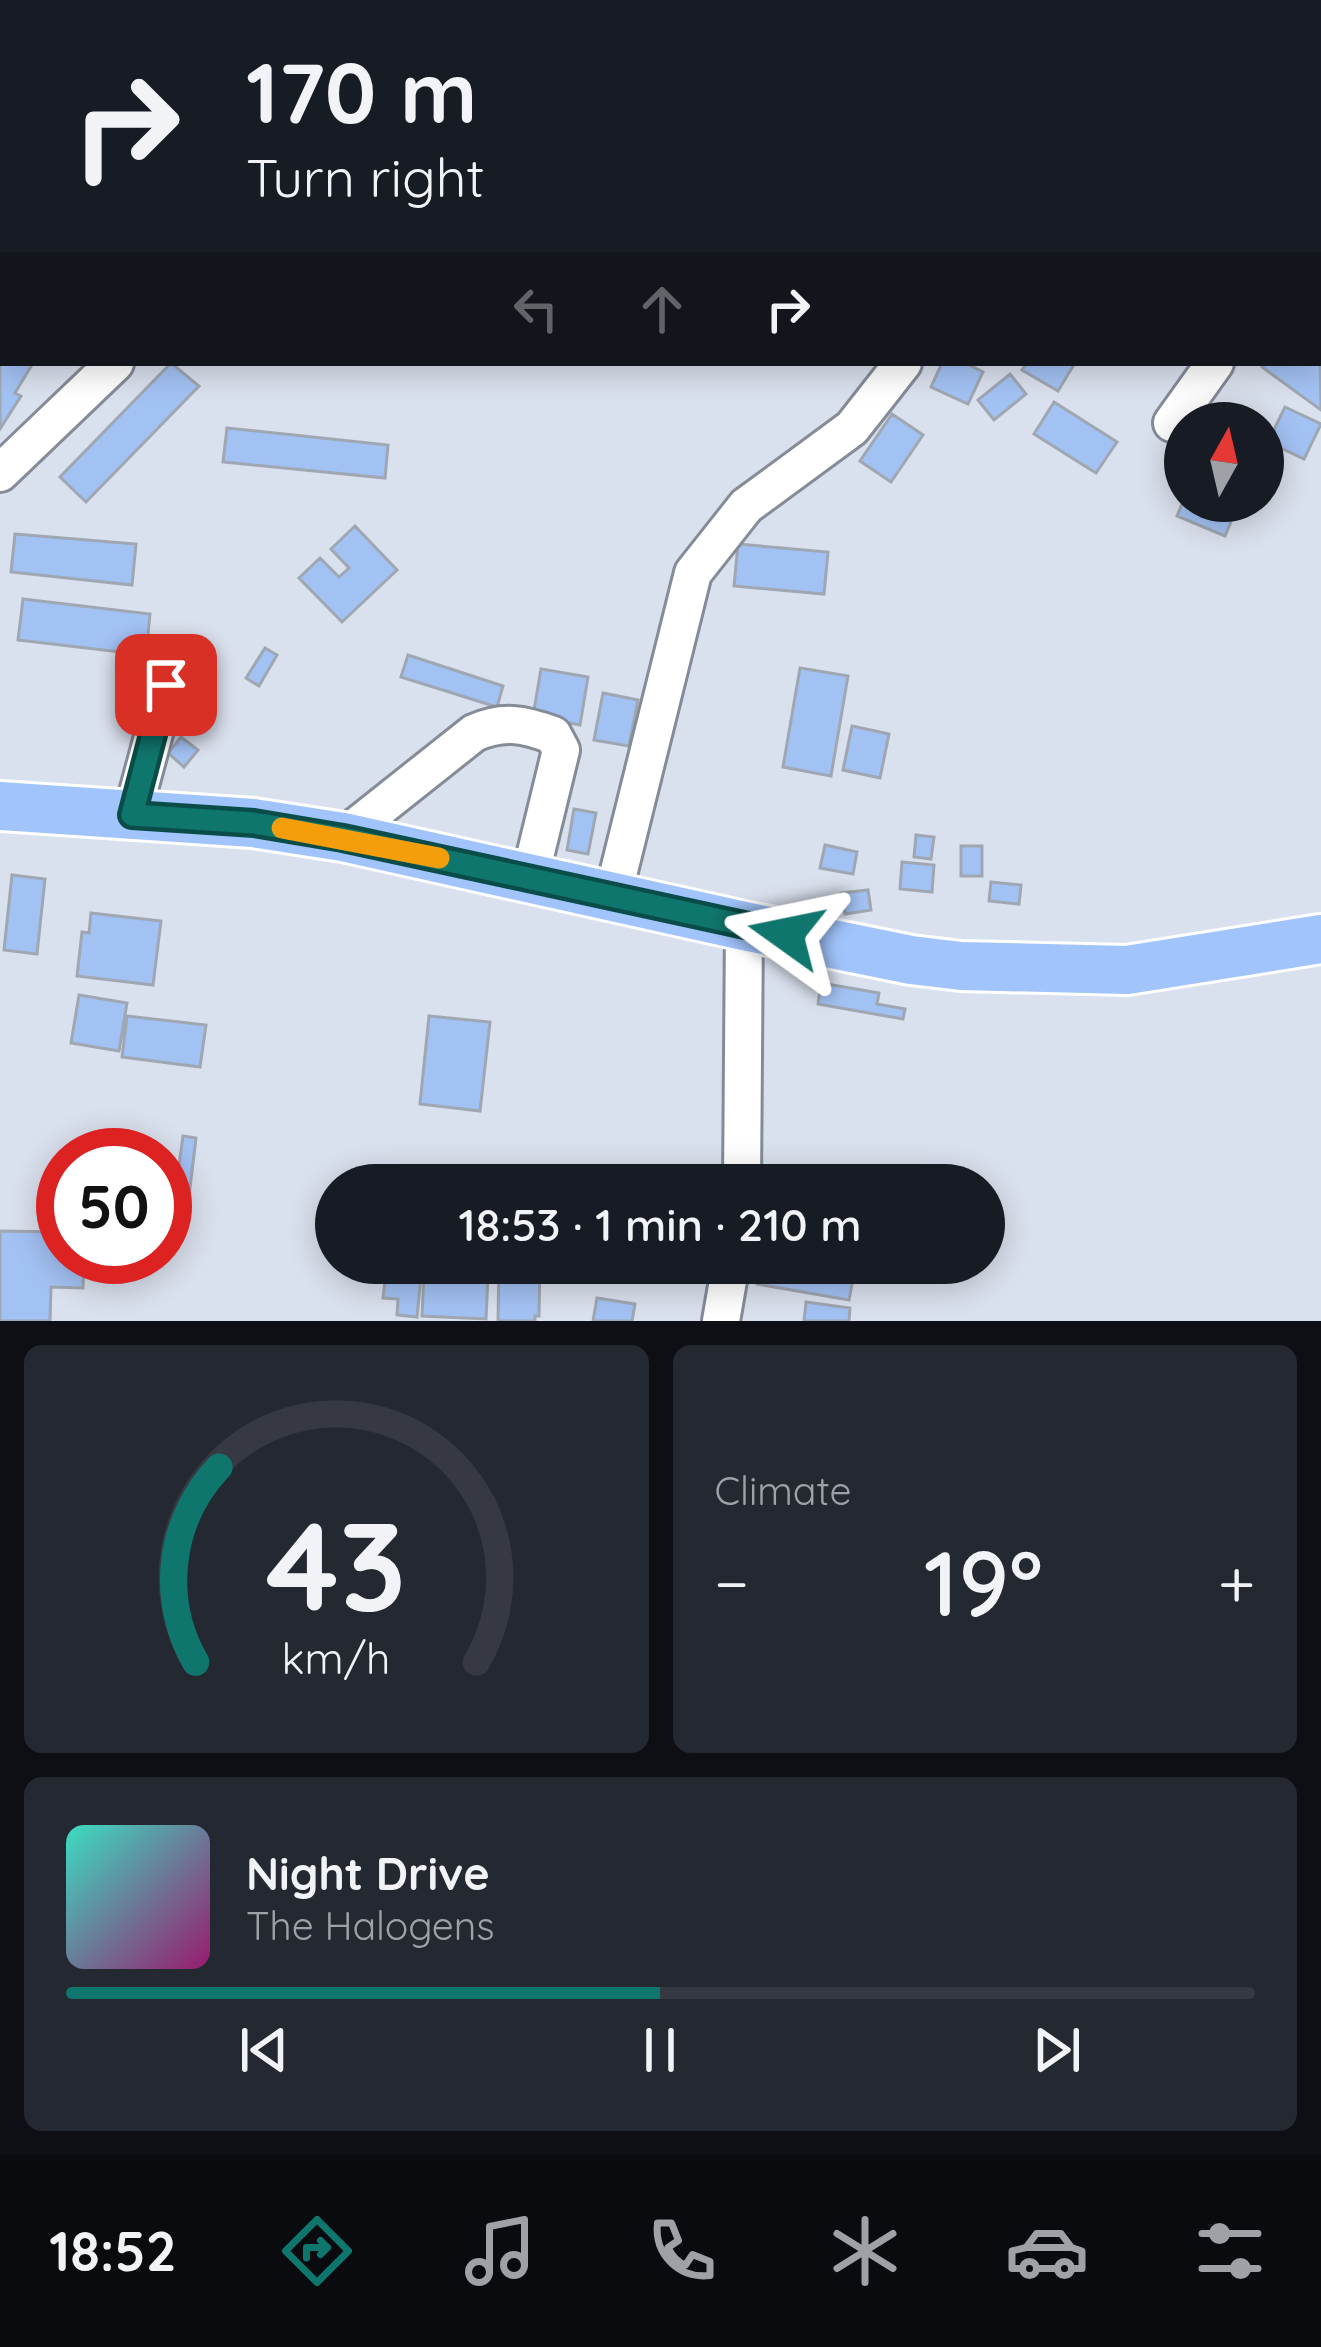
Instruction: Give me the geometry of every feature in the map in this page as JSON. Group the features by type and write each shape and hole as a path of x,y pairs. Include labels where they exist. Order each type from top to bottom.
{"main road":[{"path":"0,806 254,823 944,964 1141,969 1321,939"}],"street":[{"path":"0,473 112,366"},
{"path":"614,895 693,573 746,506 852,428 901,366"},
{"path":"1187,402 1213,366"},
{"path":"132,815 166,685"},
{"path":"343,838 474,733 493,724 530,726 553,734 561,750 530,877"},
{"path":"742,1164 744,926"},
{"path":"722,1321 728,1284"}],"building":[{"path":"0,366 31,366 15,393 21,396 0,429"},
{"path":"168,366 199,386 86,502 60,477"},
{"path":"941,366 971,366 983,372 968,404 931,387"},
{"path":"1025,366 1073,366 1058,391 1022,370"},
{"path":"1320,366 1321,410 1262,367"},
{"path":"1010,374 1026,394 994,420 978,400"},
{"path":"1054,402 1117,442 1096,473 1034,434"},
{"path":"1284,409 1321,424 1304,459 1284,450"},
{"path":"892,414 923,435 891,482 860,461"},
{"path":"227,428 388,445 385,478 223,462"},
{"path":"1191,522 1231,522 1225,536"},
{"path":"355,526 397,570 342,622 299,578 320,558 339,577 349,568 331,549"},
{"path":"15,534 136,544 132,585 11,572"},
{"path":"738,544 828,552 824,594 734,586"},
{"path":"23,599 150,614 146,655 18,640"},
{"path":"265,648 277,655 259,686 246,678"},
{"path":"408,655 503,686 497,707 401,677"},
{"path":"800,668 848,676 831,776 783,767"},
{"path":"541,669 588,677 580,725 533,716"},
{"path":"603,693 638,700 629,746 594,740"},
{"path":"852,726 889,734 880,778 843,770"},
{"path":"181,737 198,750 184,767 168,753"},
{"path":"574,809 596,813 588,854 567,850"},
{"path":"916,835 934,837 931,859 914,857"},
{"path":"825,845 857,852 853,874 820,868"},
{"path":"961,846 982,846 982,876 961,876"},
{"path":"902,862 934,865 932,892 900,889"},
{"path":"12,875 45,879 37,954 4,950"},
{"path":"991,882 1021,885 1019,904 989,901"},
{"path":"868,890 871,910 845,914 841,893"},
{"path":"91,913 161,921 153,985 77,976 82,932 89,933"},
{"path":"821,983 879,993 877,1004 905,1009 903,1019 818,1004"},
{"path":"79,995 127,1003 119,1051 71,1043"},
{"path":"127,1016 206,1025 200,1067 122,1057"},
{"path":"429,1016 490,1022 480,1111 420,1104"},
{"path":"0,1231 36,1232 36,1284 83,1284 83,1288 51,1287 50,1321 0,1321"},
{"path":"385,1284 420,1284 417,1317 397,1315 398,1299 383,1298"},
{"path":"424,1284 488,1284 486,1319 422,1316"},
{"path":"499,1284 540,1284 535,1321 498,1321"},
{"path":"757,1284 852,1284 849,1300"},
{"path":"597,1298 635,1304 632,1321 593,1321"},
{"path":"806,1302 850,1308 849,1321 804,1321"}],"slow traffic":[{"path":"282,828 439,858"}],"route":[{"path":"166,685 132,815 254,823 343,838 786,934"}]}
